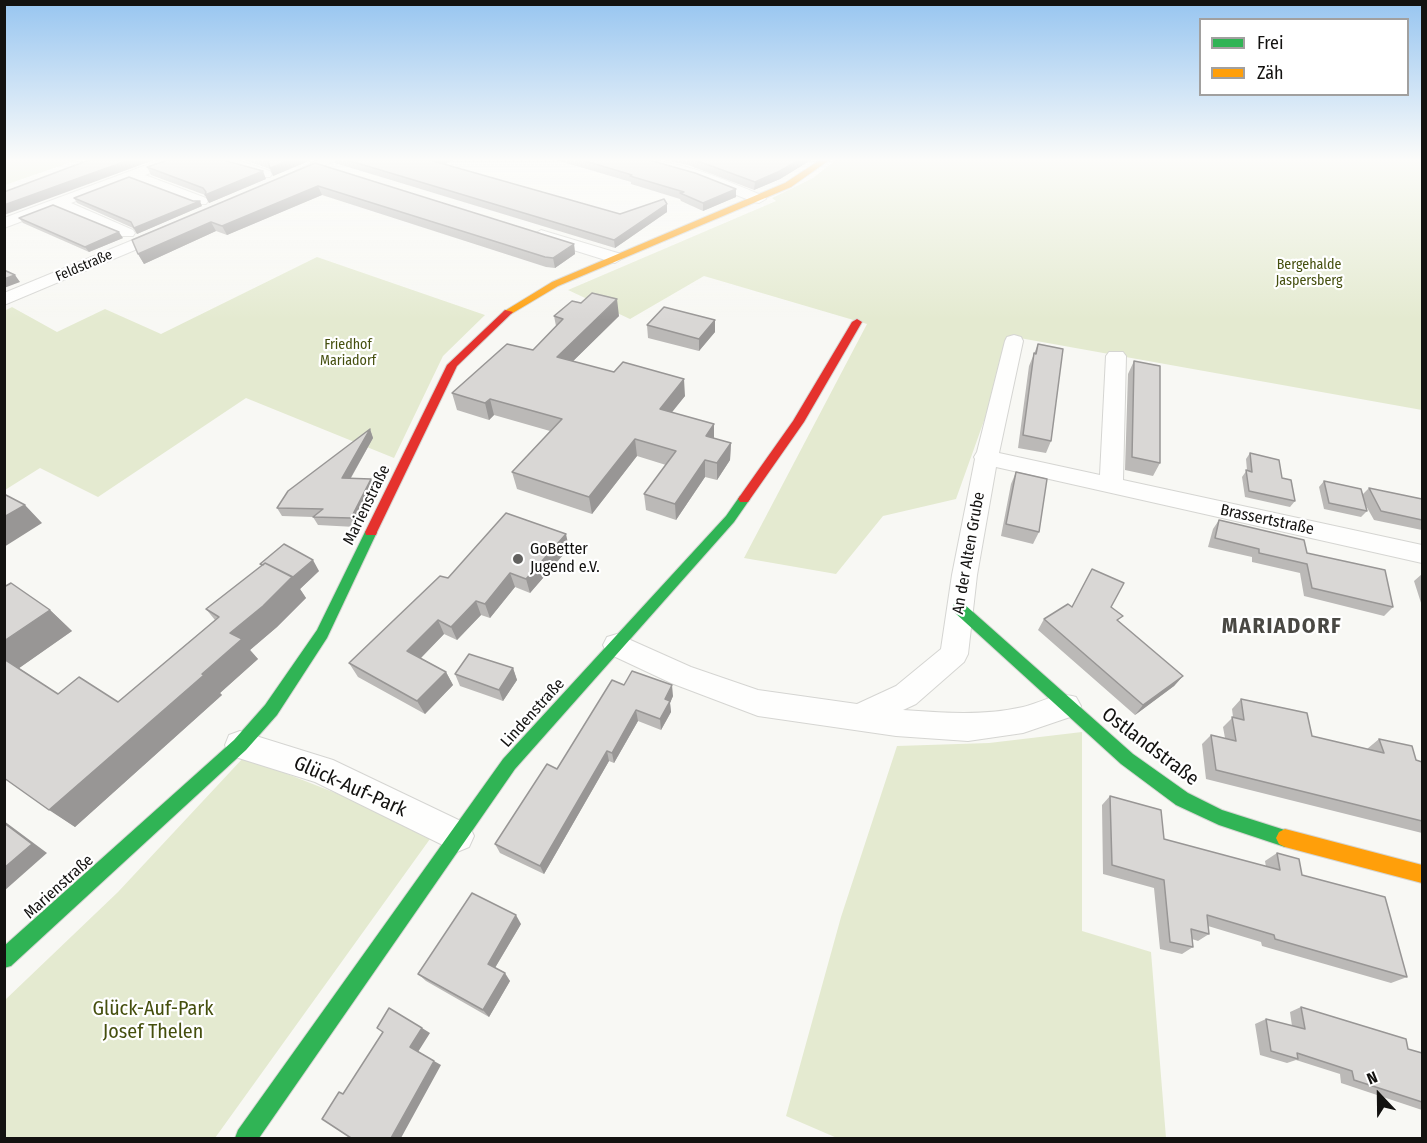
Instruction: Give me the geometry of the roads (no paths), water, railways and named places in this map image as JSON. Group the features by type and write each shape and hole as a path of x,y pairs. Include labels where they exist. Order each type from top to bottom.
{"street":[{"path":"4,223 30,213"},
{"path":"82,213 127,233"},
{"name":"Marienstraße","path":"4,959 240,745 271,710 322,634 452,365 480,336 503,315 555,284 724,213"},
{"name":"Feldstraße","path":"4,300 177,226"},
{"path":"527,231 615,258"},
{"name":"Lindenstraße","path":"246,1138 508,764 730,519 798,422 857,322"},
{"name":"An der Alten Grube","path":"860,717 906,695 954,654 959,608 985,457 1014,341"},
{"path":"1111,486 1116,356"},
{"name":"Brassertstraße","path":"985,457 1422,554"},
{"name":"Ostlandstraße","path":"959,608 1127,759 1182,799 1219,817 1272,835 1422,874"},
{"path":"617,645 681,675 758,703 896,723 968,728 1023,720 1066,705"},
{"name":"Glück-Auf-Park","path":"240,745 322,770 457,836"}],"place":[{"name":"GoBetter Jugend e.V.","path":"518,559"}],"district":[{"name":"MARIADORF","path":"1282,627"}],"park label":[{"name":"Bergehalde Jaspersberg","path":"1309,274"},
{"name":"Friedhof Mariadorf","path":"348,354"},
{"name":"Glück-Auf-Park Josef Thelen","path":"153,1020"}]}
